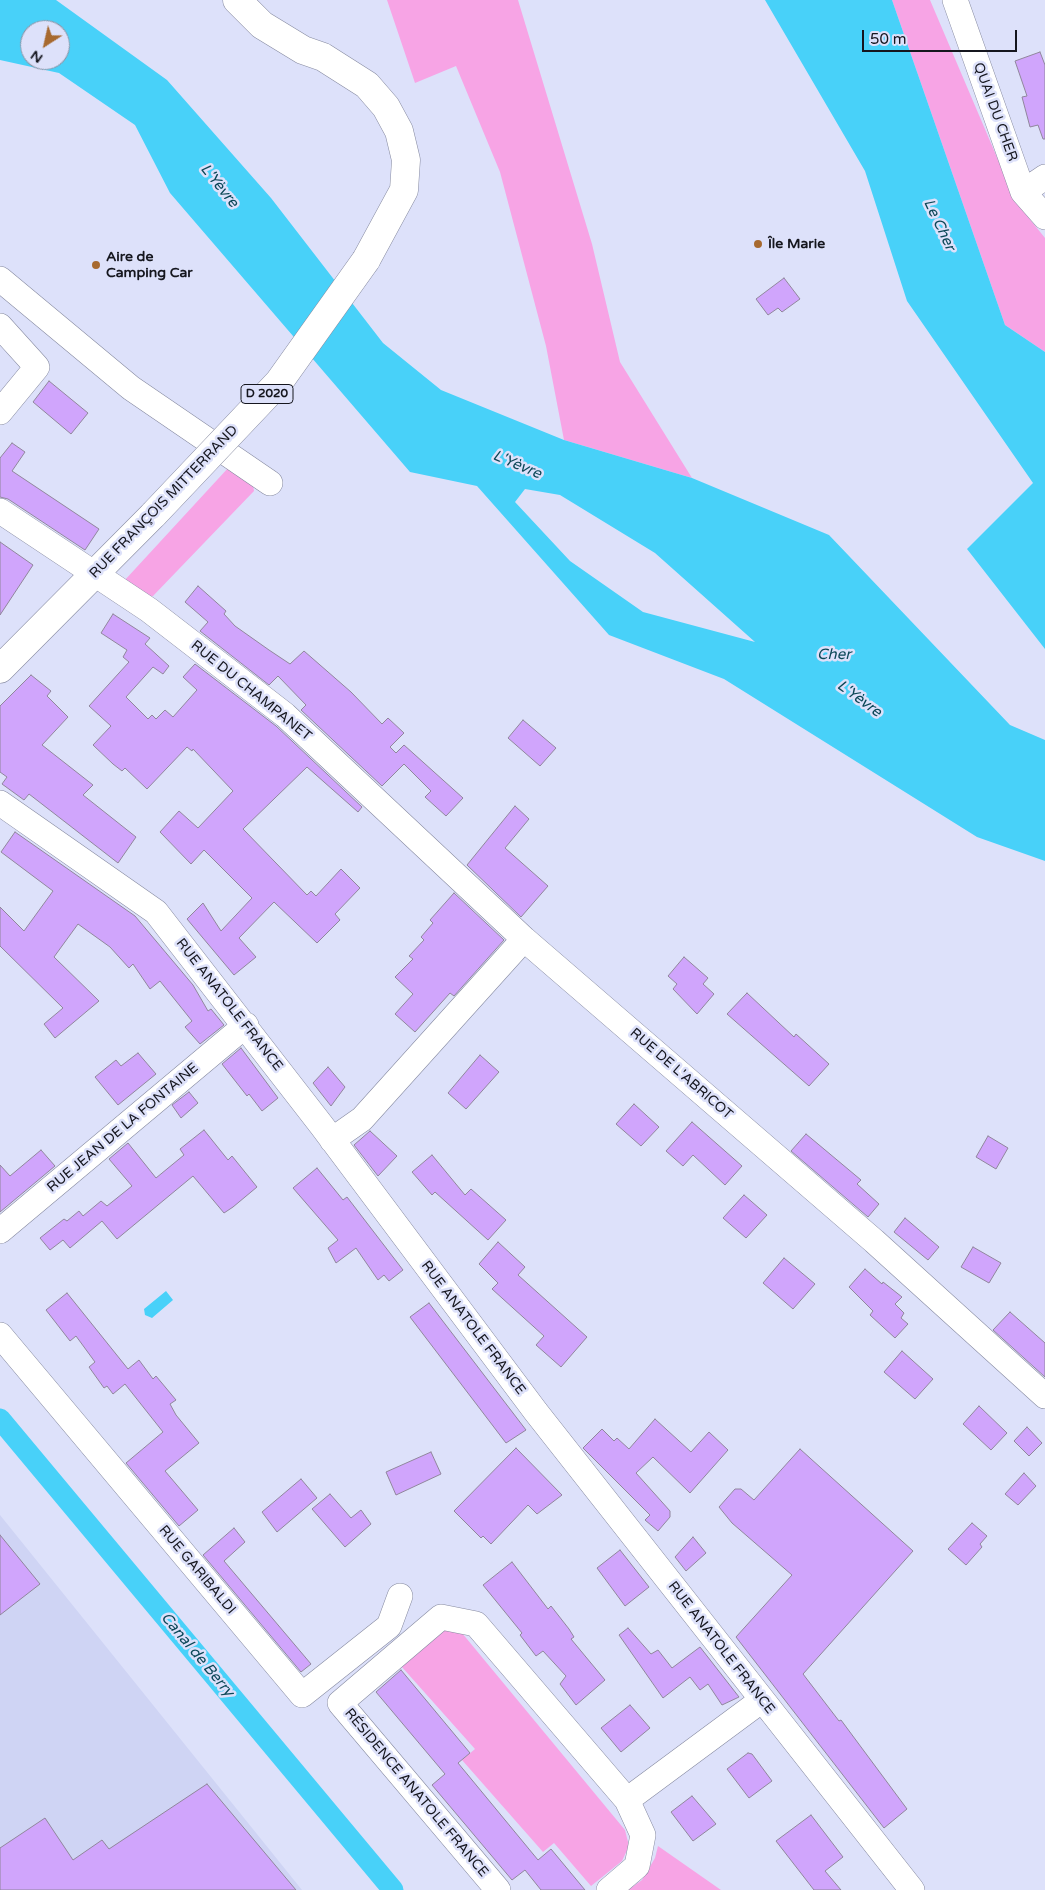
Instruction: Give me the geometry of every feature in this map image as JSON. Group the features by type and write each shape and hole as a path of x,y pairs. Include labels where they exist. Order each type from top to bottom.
{"main road":[{"name":"D 2020","path":"236,0 262,25 303,50 322,57"},
{"name":"D 2020","path":"258,0 273,16 322,57"},
{"name":"RUE FRANÇOIS MITTERRAND","path":"0,669 154,514 278,382 366,260 404,190 406,160 399,131 386,107 366,85 322,57"}],"street":[{"name":"QUAI DU CHER","path":"955,0 1023,192 1045,217"},
{"path":"1023,192 1045,177"},
{"path":"0,279 64,334 132,388 270,483"},
{"path":"0,326 37,367 0,412"},
{"name":"RUE DU CHAMPANET","path":"0,511 157,616 285,715 524,939"},
{"name":"RUE ANATOLE FRANCE","path":"0,803 156,912 246,1025 536,1412 912,1890"},
{"path":"332,1140 362,1119 524,939"},
{"name":"RUE DE L'ABRICOT","path":"524,939 874,1241 1045,1396"},
{"name":"RUE JEAN DE LA FONTAINE","path":"0,1232 246,1025"},
{"name":"RUE GARIBALDI","path":"0,1335 302,1695 389,1626 400,1596"},
{"name":"RÉSIDENCE ANATOLE FRANCE","path":"498,1890 340,1703 441,1618 476,1624 627,1800 643,1835 637,1866 609,1890"},
{"path":"627,1800 762,1700"}],"shaded area":[{"path":"387,0 518,0 592,244 620,362 692,478 564,440 546,346 500,172 456,66 415,83"},
{"path":"892,0 930,0 1016,202 1045,238 1045,352 1005,325"},
{"path":"229,467 253,485 254,491 153,596 145,598 124,581"},
{"path":"0,1515 302,1890 0,1890"},
{"path":"442,1630 462,1633 625,1830 629,1846 622,1861 591,1886 554,1843 543,1852 462,1760 475,1749 401,1666"},
{"path":"658,1846 721,1890 628,1890 642,1880 655,1858"}],"water":[{"name":"Cher","path":"0,0 56,0 167,80 271,198 383,343 441,390 564,440 692,478 829,535 1010,725 1045,740 1045,861 977,837 724,679 609,635 477,486 410,472 170,193 135,125 59,73 45,70 70,70 70,20 20,20 20,64 0,60","holes":["525,489 560,495 655,553 755,642 643,612 570,561 515,502"]},
{"name":"Le Cher","path":"765,0 892,0 1005,325 1045,352 1045,649 967,549 1033,483 907,301 865,171"},
{"path":"166,1291 173,1300 152,1318 145,1315 144,1309"}],"building":[{"path":"1040,52 1045,65 1045,139 1043,139 1038,125 1030,127 1022,97 1027,96 1015,61"},
{"path":"784,278 800,299 782,312 778,308 768,315 756,299"},
{"path":"49,381 88,413 71,434 33,402"},
{"path":"12,443 25,452 12,471 99,529 85,550 8,499 0,497 0,458"},
{"path":"0,542 33,565 0,615"},
{"path":"198,586 226,611 224,614 235,626 269,650 290,664 304,651 351,692 382,724 388,718 404,733 390,747 396,753 404,745 463,798 446,816 425,797 431,791 404,764 382,786 301,710 306,705 278,676 269,685 200,631 208,622 185,602"},
{"path":"113,614 150,638 145,644 169,666 163,674 153,667 126,697 148,719 152,715 156,719 165,710 173,717 197,690 183,677 195,664 276,726 362,807 358,812 307,767 243,829 307,895 311,891 316,896 341,869 360,888 335,914 340,920 317,943 274,902 239,938 256,957 234,975 187,919 203,903 221,931 252,898 204,850 191,864 160,832 179,811 198,828 233,791 193,749 192,751 187,747 147,789 125,768 122,771 93,745 111,726 89,706 129,662 123,657 127,650 101,633"},
{"path":"31,675 51,691 47,696 68,717 42,745 93,785 83,795 136,837 118,863 29,794 24,800 2,784 7,777 0,772 0,706"},
{"path":"523,720 556,748 540,766 508,738"},
{"path":"515,806 529,819 505,848 548,886 521,917 467,865"},
{"path":"15,832 135,916 193,985 208,1011 211,1009 224,1025 200,1044 185,1027 192,1021 160,981 150,989 133,964 129,968 110,947 78,924 54,957 99,1001 55,1038 44,1024 63,1008 0,946 0,907 24,931 53,891 1,852"},
{"path":"454,893 504,940 454,996 450,993 415,1032 395,1014 413,994 395,977 413,959 409,956 424,940 421,937 433,923 430,920"},
{"path":"684,957 708,978 703,984 714,994 697,1014 673,989 677,984 668,976"},
{"path":"747,993 794,1037 796,1034 829,1064 809,1086 727,1014"},
{"path":"241,1048 278,1098 262,1111 249,1094 247,1096 222,1064"},
{"path":"138,1053 156,1074 118,1105 95,1077 116,1060 121,1066"},
{"path":"480,1055 499,1072 466,1109 448,1093"},
{"path":"328,1067 345,1087 331,1106 313,1083"},
{"path":"189,1092 198,1103 181,1118 172,1105"},
{"path":"634,1104 659,1127 641,1146 616,1124"},
{"path":"692,1122 742,1166 725,1185 693,1155 683,1166 666,1151"},
{"path":"204,1130 228,1160 232,1156 257,1187 224,1213 193,1176 117,1239 102,1221 70,1248 63,1240 50,1250 40,1238 64,1219 67,1221 79,1211 83,1216 101,1201 107,1206 132,1186 109,1159 128,1143 156,1178 184,1155 180,1149"},
{"path":"370,1131 397,1156 378,1176 354,1145"},
{"path":"806,1134 861,1180 857,1184 879,1204 868,1217 791,1151"},
{"path":"988,1136 1008,1148 996,1169 976,1157"},
{"path":"41,1150 55,1166 0,1212 0,1165 10,1176"},
{"path":"432,1155 465,1195 471,1189 506,1220 488,1240 435,1192 432,1195 412,1172"},
{"path":"317,1168 343,1200 347,1197 403,1270 389,1281 384,1275 378,1280 356,1248 336,1263 328,1248 338,1240 293,1188"},
{"path":"744,1195 767,1215 746,1238 723,1218"},
{"path":"905,1218 939,1247 928,1260 894,1232"},
{"path":"498,1242 525,1267 518,1275 587,1337 561,1367 536,1345 544,1336 492,1289 498,1283 479,1264"},
{"path":"973,1247 1001,1263 989,1283 961,1267"},
{"path":"784,1258 815,1284 793,1309 763,1283"},
{"path":"865,1269 882,1284 883,1282 902,1297 895,1304 904,1313 901,1318 908,1324 895,1338 870,1315 873,1311 849,1287"},
{"path":"67,1293 128,1369 139,1360 153,1379 156,1376 176,1400 170,1404 176,1415 199,1443 165,1471 198,1510 179,1526 126,1463 163,1432 125,1384 113,1394 107,1386 104,1388 89,1367 95,1362 76,1336 70,1341 46,1310"},
{"path":"429,1303 526,1430 506,1443 410,1317"},
{"path":"1010,1312 1045,1343 1045,1377 993,1330"},
{"path":"902,1351 933,1379 915,1399 884,1372"},
{"path":"979,1406 1007,1433 991,1450 963,1424"},
{"path":"655,1419 691,1452 709,1432 728,1450 690,1493 653,1457 636,1473 670,1511 670,1517 658,1531 645,1520 650,1515 583,1448 602,1429 614,1441 617,1438 629,1449"},
{"path":"1027,1427 1042,1443 1029,1456 1014,1441"},
{"path":"516,1448 562,1495 537,1514 528,1505 491,1544 483,1536 481,1538 454,1511"},
{"path":"800,1449 913,1551 803,1674 839,1721 841,1720 907,1809 884,1828 736,1637 792,1575 732,1523 719,1507 735,1489 741,1489 754,1500"},
{"path":"431,1452 441,1474 396,1495 386,1472"},
{"path":"1024,1473 1036,1486 1018,1505 1005,1494"},
{"path":"301,1479 317,1498 277,1532 262,1512"},
{"path":"330,1494 351,1518 361,1510 371,1524 345,1547 312,1509"},
{"path":"972,1523 987,1536 980,1544 982,1547 966,1565 948,1549"},
{"path":"234,1528 245,1542 224,1561 311,1664 301,1672 203,1555"},
{"path":"0,1535 40,1584 0,1615"},
{"path":"693,1537 706,1553 686,1571 675,1557"},
{"path":"620,1550 649,1587 625,1606 597,1568"},
{"path":"512,1562 548,1609 551,1606 574,1637 571,1639 605,1680 576,1705 560,1684 566,1676 543,1651 536,1656 520,1635 522,1633 483,1585"},
{"path":"628,1628 651,1654 658,1650 672,1668 700,1647 739,1697 722,1705 708,1684 700,1690 690,1677 663,1698 619,1635"},
{"path":"401,1670 470,1753 458,1763 538,1860 551,1849 585,1890 541,1890 525,1870 512,1880 432,1785 445,1774 376,1692"},
{"path":"630,1705 650,1728 621,1752 601,1728"},
{"path":"748,1753 752,1754 772,1781 749,1798 727,1769"},
{"path":"207,1784 296,1890 0,1890 0,1848 45,1818 73,1860 102,1840 109,1849"},
{"path":"692,1796 716,1824 693,1841 671,1812"},
{"path":"811,1815 843,1857 825,1871 841,1890 814,1890 776,1841"}],"waterway":[{"name":"Canal de Berry","path":"0,1419 393,1890"}],"place":[{"name":"Île Marie","path":"758,244"},
{"name":"Aire de Camping Car","path":"96,265"}],"water label":[{"name":"L'Yèvre","path":"219,186"},
{"name":"L'Yèvre","path":"517,465"},
{"name":"L'Yèvre","path":"859,699"}]}
